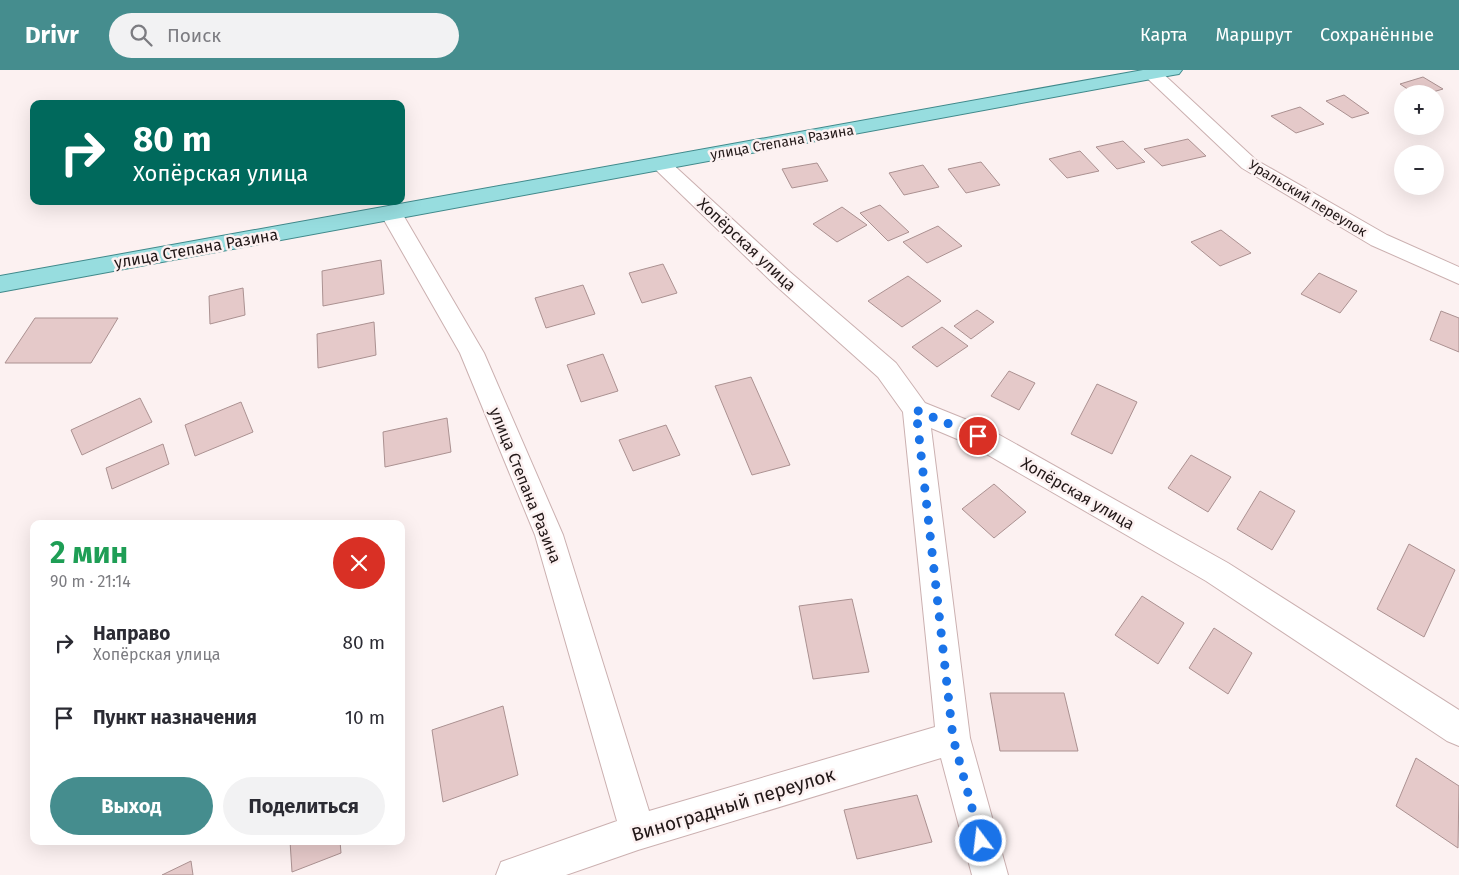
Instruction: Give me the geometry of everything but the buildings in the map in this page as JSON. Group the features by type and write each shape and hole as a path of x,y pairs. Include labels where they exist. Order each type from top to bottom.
{"main road":[{"name":"улица Степана Разина","path":"0,284 1163,72"}],"street":[{"name":"Уральский переулок","path":"1163,72 1249,164 1379,240 1459,276"},
{"name":"Хопёрская улица","path":"661,164 782,278 887,370 916,410 978,436 1217,572 1459,728"},
{"name":"улица Степана Разина","path":"391,213 472,352 549,535 638,832"},
{"path":"916,410 953,738 990,875"},
{"name":"Виноградный переулок","path":"514,875 638,832 953,738"}],"route":[{"path":"978,436 916,410 953,738 981,841"}]}
